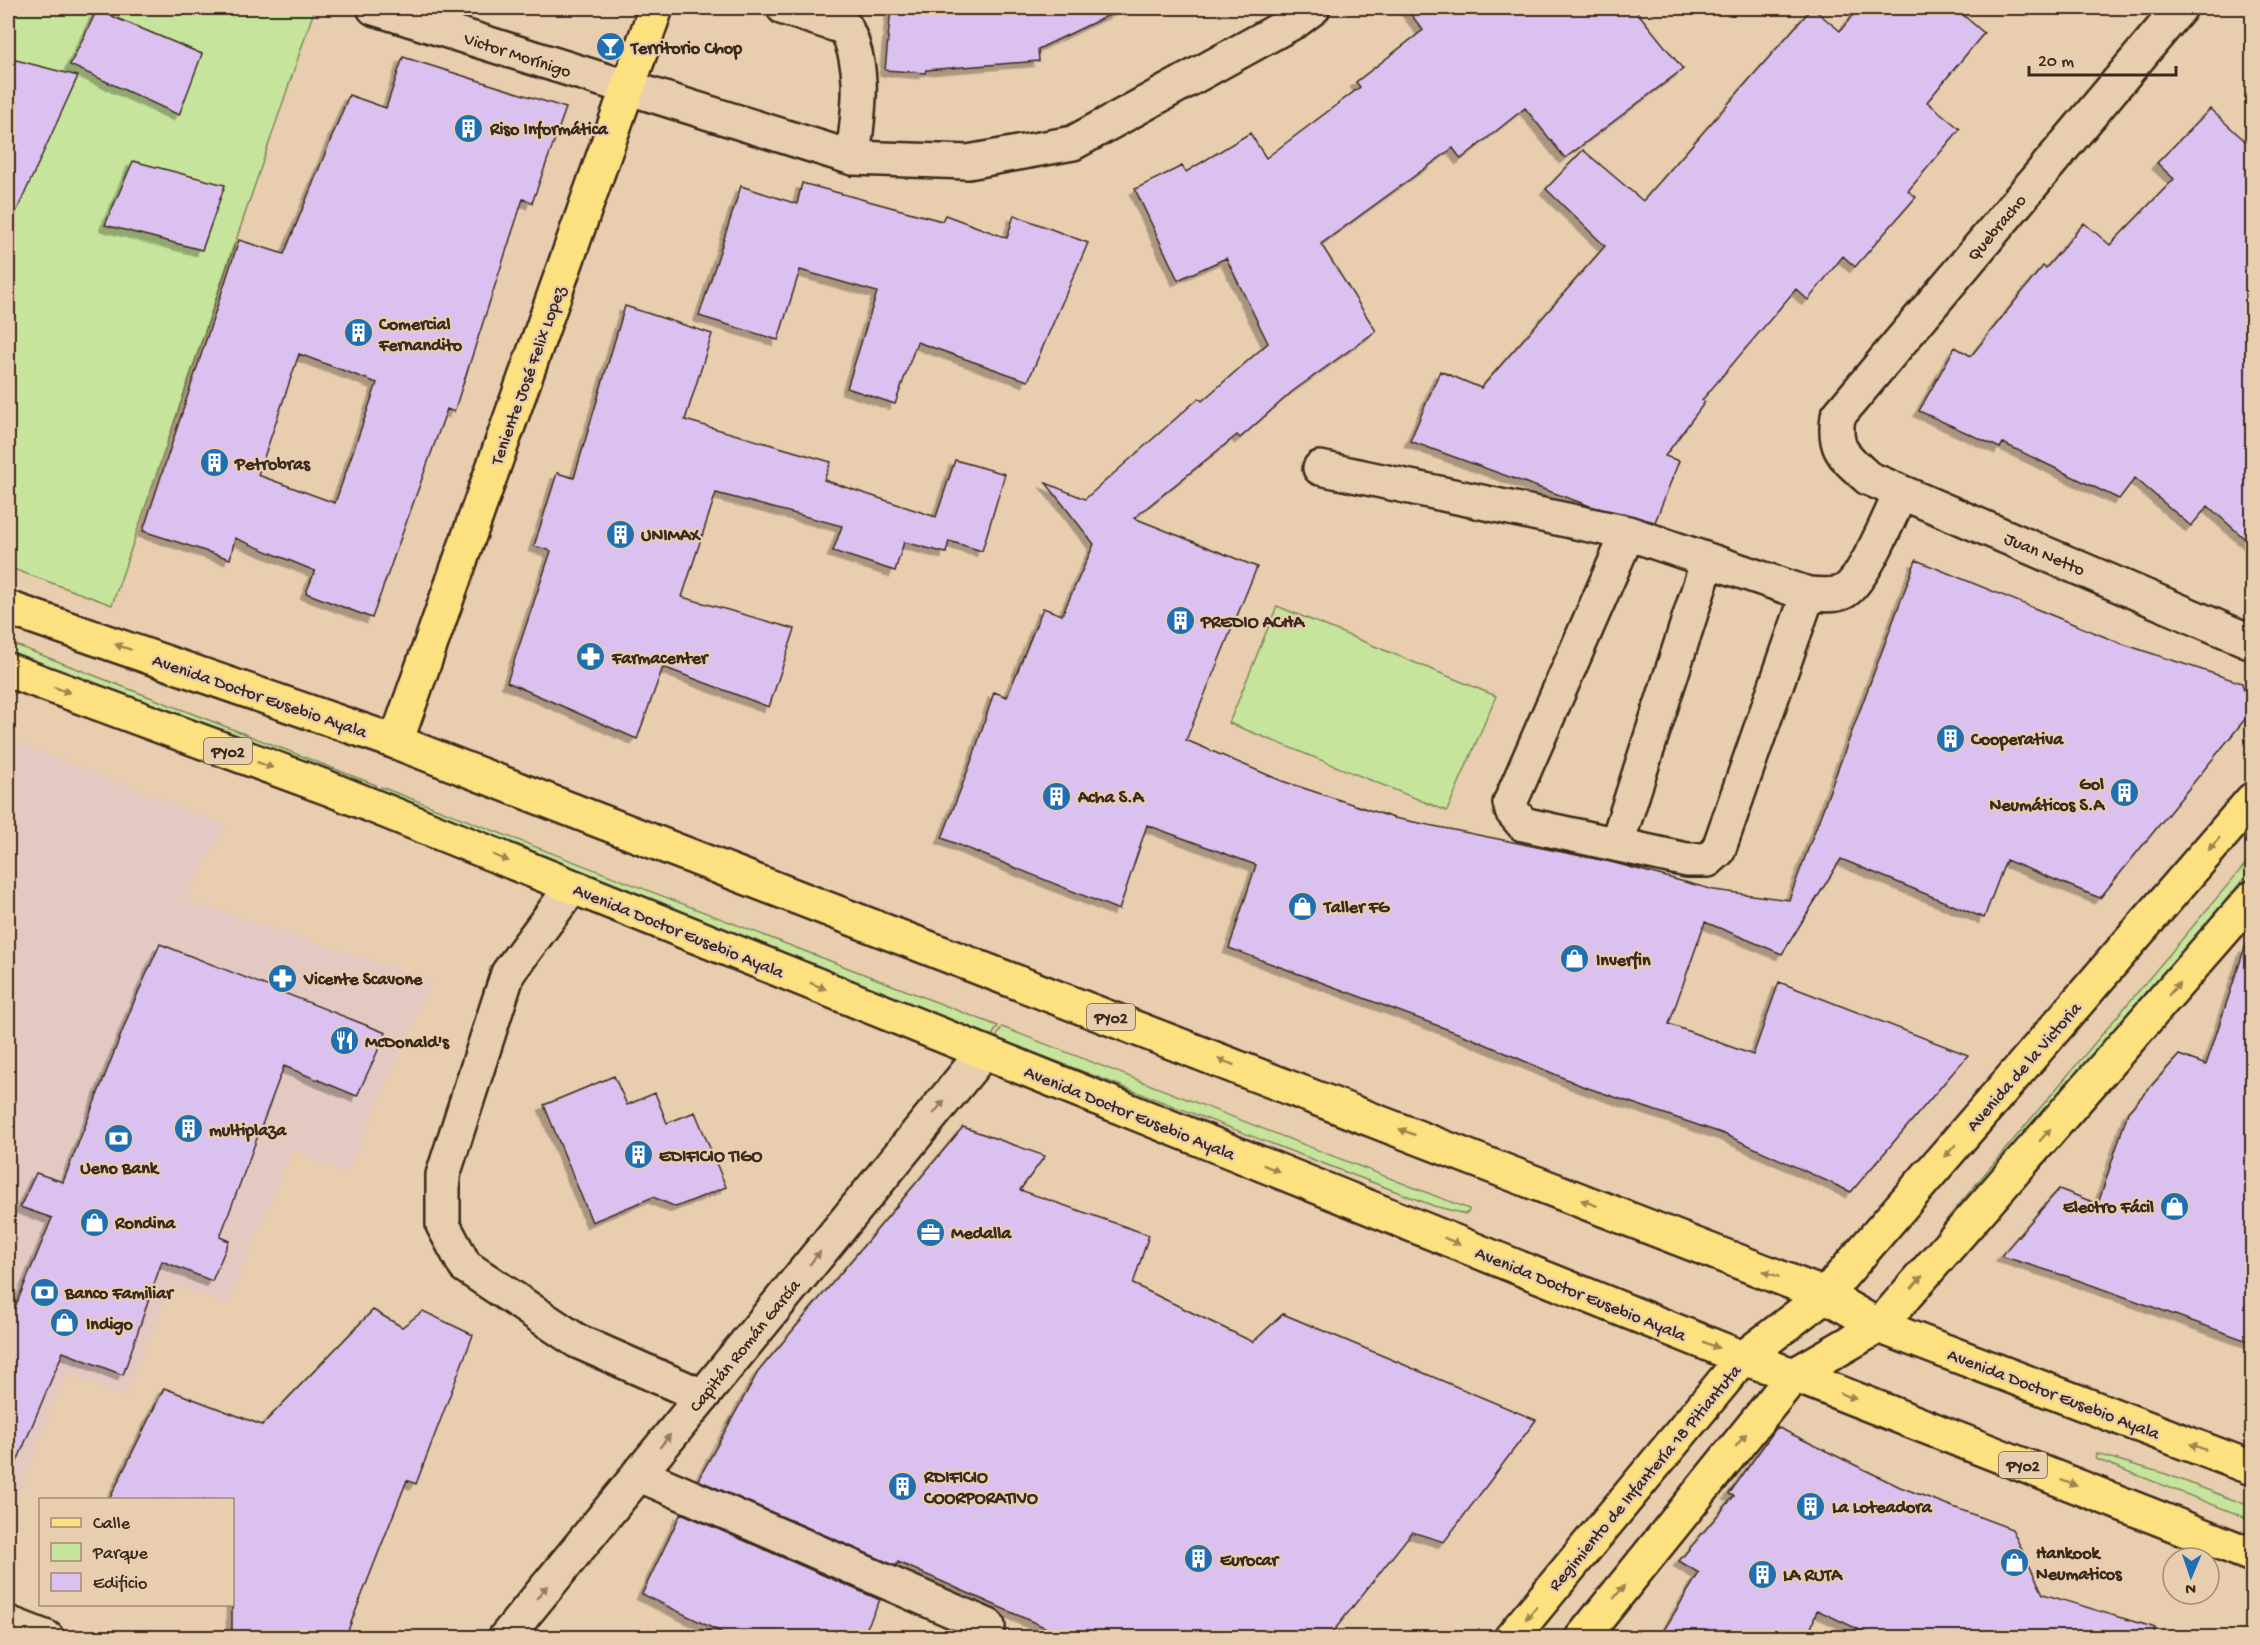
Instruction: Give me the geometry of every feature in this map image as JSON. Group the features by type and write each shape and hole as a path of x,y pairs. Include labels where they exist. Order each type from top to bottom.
{"main road":[{"name":"Teniente José Felix Lopez","path":"396,742 656,8"},
{"name":"Avenida Doctor Eusebio Ayala","path":"8,608 396,742 1826,1295 1879,1326 2253,1468"},
{"name":"Avenida Doctor Eusebio Ayala","path":"8,670 328,788 1743,1358 1794,1375 2253,1555"},
{"name":"Avenida de la Victoria","path":"1787,1326 1826,1295 2253,800"},
{"path":"1582,1638 1794,1375 1879,1326 2253,898"},
{"name":"Regimiento de Infantería 18 Pitiantuta","path":"1510,1638 1743,1358 1787,1326"}],"street":[{"name":"Victor Morínigo","path":"374,8 853,158 968,162 1073,143 1298,20 1312,8"},
{"path":"784,8 846,28 857,51 861,89 853,158"},
{"name":"Quebracho","path":"1843,455 1835,436 1838,416 2180,8"},
{"name":"Juan Netto","path":"1843,455 1868,478 2253,642"},
{"path":"1320,468 1628,533 1808,594 1846,591 1869,560 1901,492"},
{"path":"1628,533 1510,803 1512,811 1523,824 1688,860 1708,860 1718,851 1808,594"},
{"path":"1617,843 1708,560"},
{"path":"572,887 508,973 443,1175 443,1225 465,1266 577,1341 702,1396"},
{"name":"Capitán Román García","path":"505,1638 982,1053"},
{"path":"638,1474 988,1626"},
{"path":"8,1623 47,1638"}],"shaded area":[{"name":"multiplaza","path":"8,739 227,825 185,899 431,980 347,1175 293,1149 227,1305 171,1284 125,1397 66,1374 8,1521"}],"green space":[{"path":"8,8 315,8 112,605 8,567"},
{"path":"1277,606 1496,696 1447,811 1229,723"},
{"path":"8,642 376,785 371,796 8,655"},
{"path":"381,787 998,1026 992,1036 376,797"},
{"path":"2252,856 2252,869 1954,1227 1946,1225 1946,1220"},
{"path":"1002,1027 1469,1209 1469,1211 1465,1214 1434,1206 996,1038"},
{"path":"2097,1454 2166,1474 2252,1507 2252,1520 2096,1459"}],"building":[{"path":"891,8 1124,8 1038,49 1039,61 926,70 925,73 885,70"},
{"path":"1406,8 1634,8 1683,69 1565,158 1525,108 1461,159 1453,148 1321,244 1376,331 1293,391 1240,438 1237,435 1134,518 1257,567 1186,740 1282,781 1394,818 1611,862 1714,890 1789,900 1916,560 2120,643 2242,683 2250,713 2100,898 2006,860 1984,918 1841,859 1782,954 1705,922 1669,1024 1753,1055 1779,982 1968,1055 1851,1192 1724,1134 1582,1086 1471,1038 1229,948 1256,865 1147,825 1119,910 942,838 974,754 994,692 1007,697 1043,608 1062,615 1094,544 1046,483 1085,499 1199,398 1202,401 1268,343 1226,258 1178,280 1135,189 1182,166 1186,172 1250,133 1266,158 1360,87 1356,82 1423,30"},
{"path":"1812,8 1840,31 1859,8 1955,8 1984,33 1927,102 1960,129 1908,191 1916,197 1855,267 1843,256 1808,300 1796,289 1702,400 1705,402 1665,456 1679,461 1655,522 1590,506 1410,441 1440,371 1481,388 1605,246 1546,189 1583,150 1643,201"},
{"path":"97,10 202,54 179,115 70,65"},
{"path":"403,57 566,108 532,203 523,199 454,412 447,409 372,618 306,593 315,571 235,538 230,559 143,531 239,240 284,254 349,95 386,108","holes":["299,354 377,383 335,503 258,475"]},
{"path":"8,58 78,76 8,230"},
{"path":"2210,109 2253,148 2253,546 2208,506 2191,526 2135,478 2119,499 2003,443 2000,448 1919,411 1955,347 1971,356 2043,266 2046,268 2084,223 2110,245 2174,179 2157,163"},
{"path":"133,161 225,185 202,250 105,225"},
{"path":"802,183 942,221 945,215 1007,238 1014,215 1088,243 1028,381 917,342 895,404 847,388 877,292 800,270 778,340 699,316 741,186 797,204"},
{"path":"625,306 712,334 685,420 831,462 824,480 936,517 955,460 1005,474 982,551 949,541 946,553 904,542 895,571 833,551 842,526 716,493 682,597 795,629 769,707 663,667 637,739 507,682 551,551 534,546 557,473 574,478"},
{"path":"160,944 386,1033 357,1096 284,1066 220,1237 229,1241 212,1281 162,1261 123,1375 63,1352 8,1483 8,1324 52,1218 20,1207 36,1173 63,1182 133,1004"},
{"name":"Electro Fácil","path":"2245,947 2253,948 2253,1343 2069,1277 2001,1256 2059,1189 2098,1204 2128,1112 2179,1055 2206,1065"},
{"name":"EDIFICIO TIGO","path":"614,1076 627,1105 655,1093 667,1123 695,1112 726,1187 676,1207 653,1197 592,1222 544,1105"},
{"path":"963,1127 1045,1156 1020,1190 1149,1235 1133,1284 1253,1342 1283,1314 1536,1420 1444,1542 1412,1532 1328,1638 1069,1638 898,1562 896,1566 698,1480 758,1372"},
{"path":"373,1310 402,1327 423,1311 473,1335 416,1484 407,1480 345,1638 232,1638 234,1498 110,1498 164,1388 262,1425"},
{"path":"1777,1427 1900,1487 2012,1529 2043,1594 2155,1628 2153,1638 1877,1638 1817,1610 1808,1638 1659,1638 1699,1573 1679,1561 1734,1496 1729,1494"},
{"path":"681,1513 880,1600 862,1638 733,1638 642,1594"}],"place":[{"name":"Territorio Chop","path":"610,47"},
{"name":"Riso Informática","path":"469,128"},
{"name":"Comercial Fernandito","path":"358,333"},
{"name":"Petrobras","path":"214,463"},
{"name":"UNIMAX","path":"620,534"},
{"name":"PREDIO ACHA","path":"1180,621"},
{"name":"Farmacenter","path":"591,657"},
{"name":"Cooperativa","path":"1950,738"},
{"name":"Gol Neumáticos S.A","path":"2125,793"},
{"name":"Acha S.A","path":"1057,796"},
{"name":"Taller FG","path":"1303,906"},
{"name":"Inverfin","path":"1575,959"},
{"name":"Vicente Scavone","path":"283,978"},
{"name":"McDonald's","path":"344,1041"},
{"name":"multiplaza","path":"188,1129"},
{"name":"Ueno Bank","path":"119,1138"},
{"name":"EDIFICIO TIGO","path":"638,1155"},
{"name":"Electro Fácil","path":"2175,1206"},
{"name":"Rondina","path":"94,1222"},
{"name":"Medalla","path":"930,1232"},
{"name":"Banco Familiar","path":"44,1292"},
{"name":"Indigo","path":"65,1323"},
{"name":"RDIFICIO COORPORATIVO","path":"903,1486"},
{"name":"La Loteadora","path":"1811,1506"},
{"name":"Eurocar","path":"1199,1559"},
{"name":"Hankook Neumaticos","path":"2015,1562"},
{"name":"LA RUTA","path":"1762,1574"}]}
